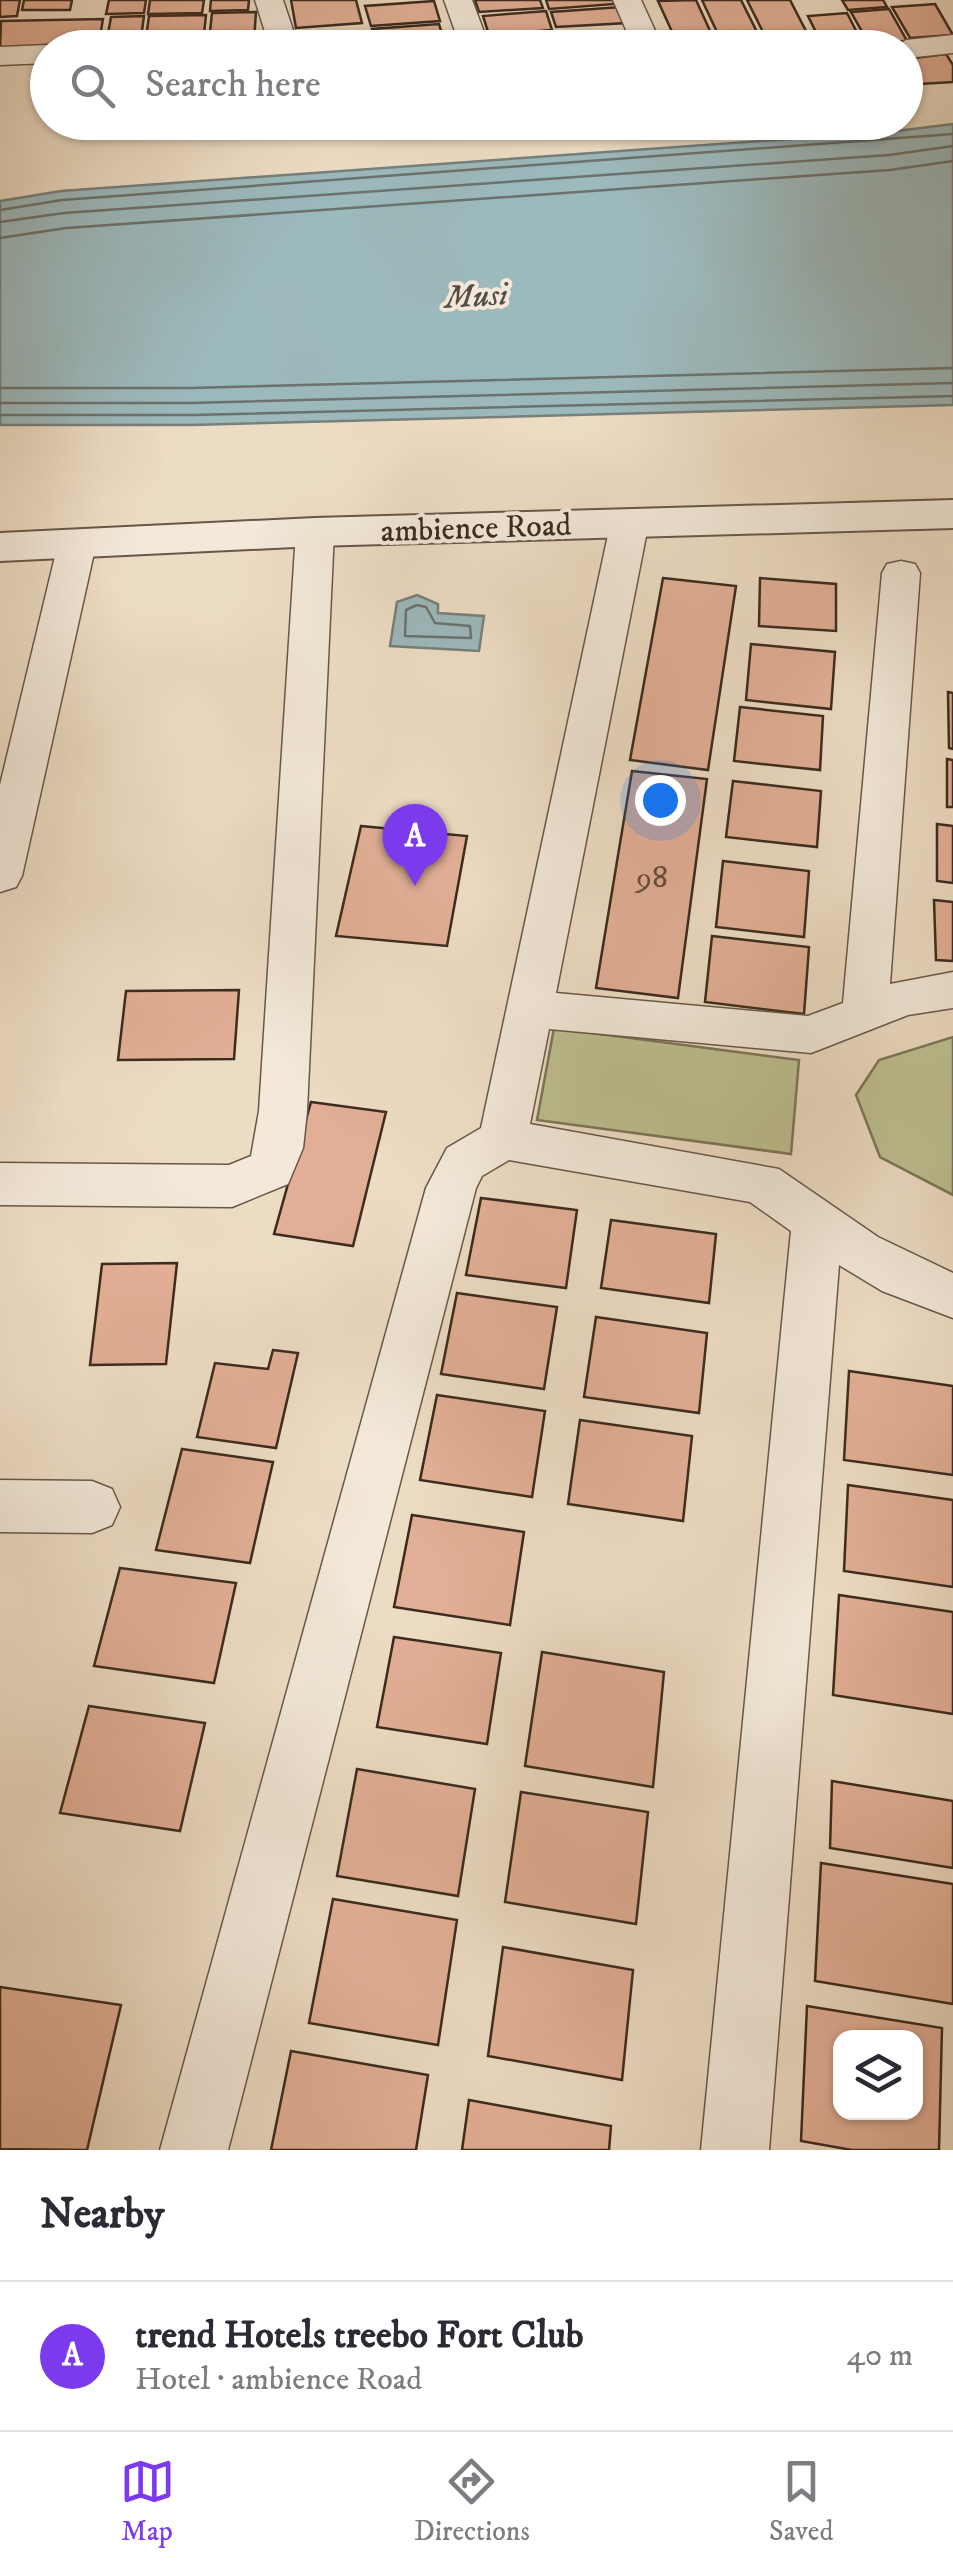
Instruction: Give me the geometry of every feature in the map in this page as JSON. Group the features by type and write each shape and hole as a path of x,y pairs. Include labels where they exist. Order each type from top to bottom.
{"street":[{"path":"269,0 279,30"},
{"path":"458,0 469,30"},
{"path":"627,0 641,30"},
{"path":"923,47 953,44"},
{"path":"0,56 30,55"},
{"name":"ambience Road","path":"0,547 630,521 953,514"},
{"path":"503,1139 630,521"},
{"path":"0,1184 232,1186 271,1170 279,1148 283,1111 315,532"},
{"path":"0,876 77,544"},
{"path":"865,1011 900,573"},
{"path":"530,1010 811,1035 902,998 953,990"},
{"path":"194,2150 451,1188 464,1162 503,1139 762,1184 816,1224 900,1276 953,1296"},
{"path":"735,2150 816,1224"},
{"path":"0,1506 92,1507"}],"green space":[{"path":"554,1028 799,1060 791,1154 537,1120"},
{"path":"953,1037 953,1195 880,1157 856,1095 879,1060"}],"water":[{"name":"Musi","path":"953,124 953,405 192,425 0,425 0,201 61,191 776,140 923,140 923,128"},
{"path":"417,595 438,604 438,613 484,616 479,651 390,646 397,602"}],"building":[{"path":"0,0 20,0 17,16 0,17"},
{"path":"24,0 72,0 70,10 22,10"},
{"path":"109,0 146,0 144,13 106,14"},
{"path":"150,0 204,0 202,13 148,14"},
{"path":"211,0 249,0 248,10 210,11"},
{"path":"291,0 356,0 362,23 296,28"},
{"path":"475,0 540,0 543,8 479,12"},
{"path":"546,0 613,0 615,4 549,9"},
{"path":"696,0 710,30 671,30 658,1"},
{"path":"702,0 741,0 756,30 716,30"},
{"path":"747,0 790,0 805,30 762,30"},
{"path":"842,0 883,0 887,7 848,10"},
{"path":"434,1 440,21 371,26 365,6"},
{"path":"935,4 953,35 923,37 923,30 905,30 892,7"},
{"path":"621,7 627,23 556,27 551,12"},
{"path":"889,9 901,30 861,30 851,12"},
{"path":"546,11 552,30 487,30 483,16"},
{"path":"256,12 255,30 210,30 212,13"},
{"path":"847,13 856,30 815,30 808,16"},
{"path":"206,15 204,30 147,30 149,16"},
{"path":"144,16 142,30 109,30 111,17"},
{"path":"103,19 101,30 30,30 30,49 0,50 1,21"},
{"path":"439,24 441,30 372,30"},
{"path":"946,54 953,65 953,82 923,84 923,57"},
{"path":"663,578 736,586 708,770 630,760"},
{"path":"760,578 836,584 836,631 759,626"},
{"path":"751,644 835,652 831,709 746,700"},
{"path":"948,692 953,693 953,749 949,748"},
{"path":"740,707 823,716 820,770 734,761"},
{"path":"947,759 953,760 953,807 947,807"},
{"path":"632,771 707,779 678,998 596,988"},
{"path":"733,781 821,791 817,847 726,837"},
{"path":"937,824 953,826 953,883 937,881"},
{"path":"361,826 467,836 447,946 336,936"},
{"path":"723,861 809,871 804,937 716,927"},
{"path":"934,900 953,902 953,961 936,960"},
{"path":"712,936 809,947 804,1014 705,1002"},
{"path":"239,990 234,1059 118,1060 126,991"},
{"path":"311,1102 386,1112 353,1246 274,1234"},
{"path":"481,1198 577,1210 566,1288 466,1275"},
{"path":"611,1220 716,1234 709,1303 601,1288"},
{"path":"177,1263 166,1364 90,1365 102,1264"},
{"path":"457,1293 557,1307 544,1389 441,1374"},
{"path":"596,1317 707,1333 699,1413 584,1397"},
{"path":"273,1350 298,1353 276,1448 197,1437 215,1363 268,1369"},
{"path":"849,1371 953,1386 953,1475 844,1460"},
{"path":"437,1395 545,1411 532,1497 420,1480"},
{"path":"580,1420 692,1436 683,1521 568,1504"},
{"path":"182,1449 273,1462 250,1563 156,1550"},
{"path":"848,1485 953,1500 953,1587 844,1571"},
{"path":"412,1515 524,1532 510,1625 394,1607"},
{"path":"120,1568 236,1583 214,1683 94,1666"},
{"path":"839,1595 953,1612 953,1714 833,1695"},
{"path":"394,1637 501,1653 487,1744 377,1727"},
{"path":"542,1652 664,1672 653,1787 525,1766"},
{"path":"89,1706 205,1723 180,1831 60,1813"},
{"path":"357,1769 475,1789 458,1896 337,1876"},
{"path":"832,1781 953,1801 953,1868 830,1848"},
{"path":"521,1792 648,1812 636,1924 505,1902"},
{"path":"821,1863 953,1884 953,2004 815,1981"},
{"path":"333,1899 457,1920 438,2045 309,2023"},
{"path":"503,1947 633,1970 622,2080 488,2056"},
{"path":"0,1987 121,2005 87,2150 0,2149"},
{"path":"807,2006 942,2028 939,2150 852,2150 801,2141"},
{"path":"291,2051 428,2075 416,2150 271,2150"},
{"path":"469,2100 611,2126 609,2150 462,2150"}],"place":[{"name":"trend Hotels treebo Fort Club","path":"415,886"}]}
